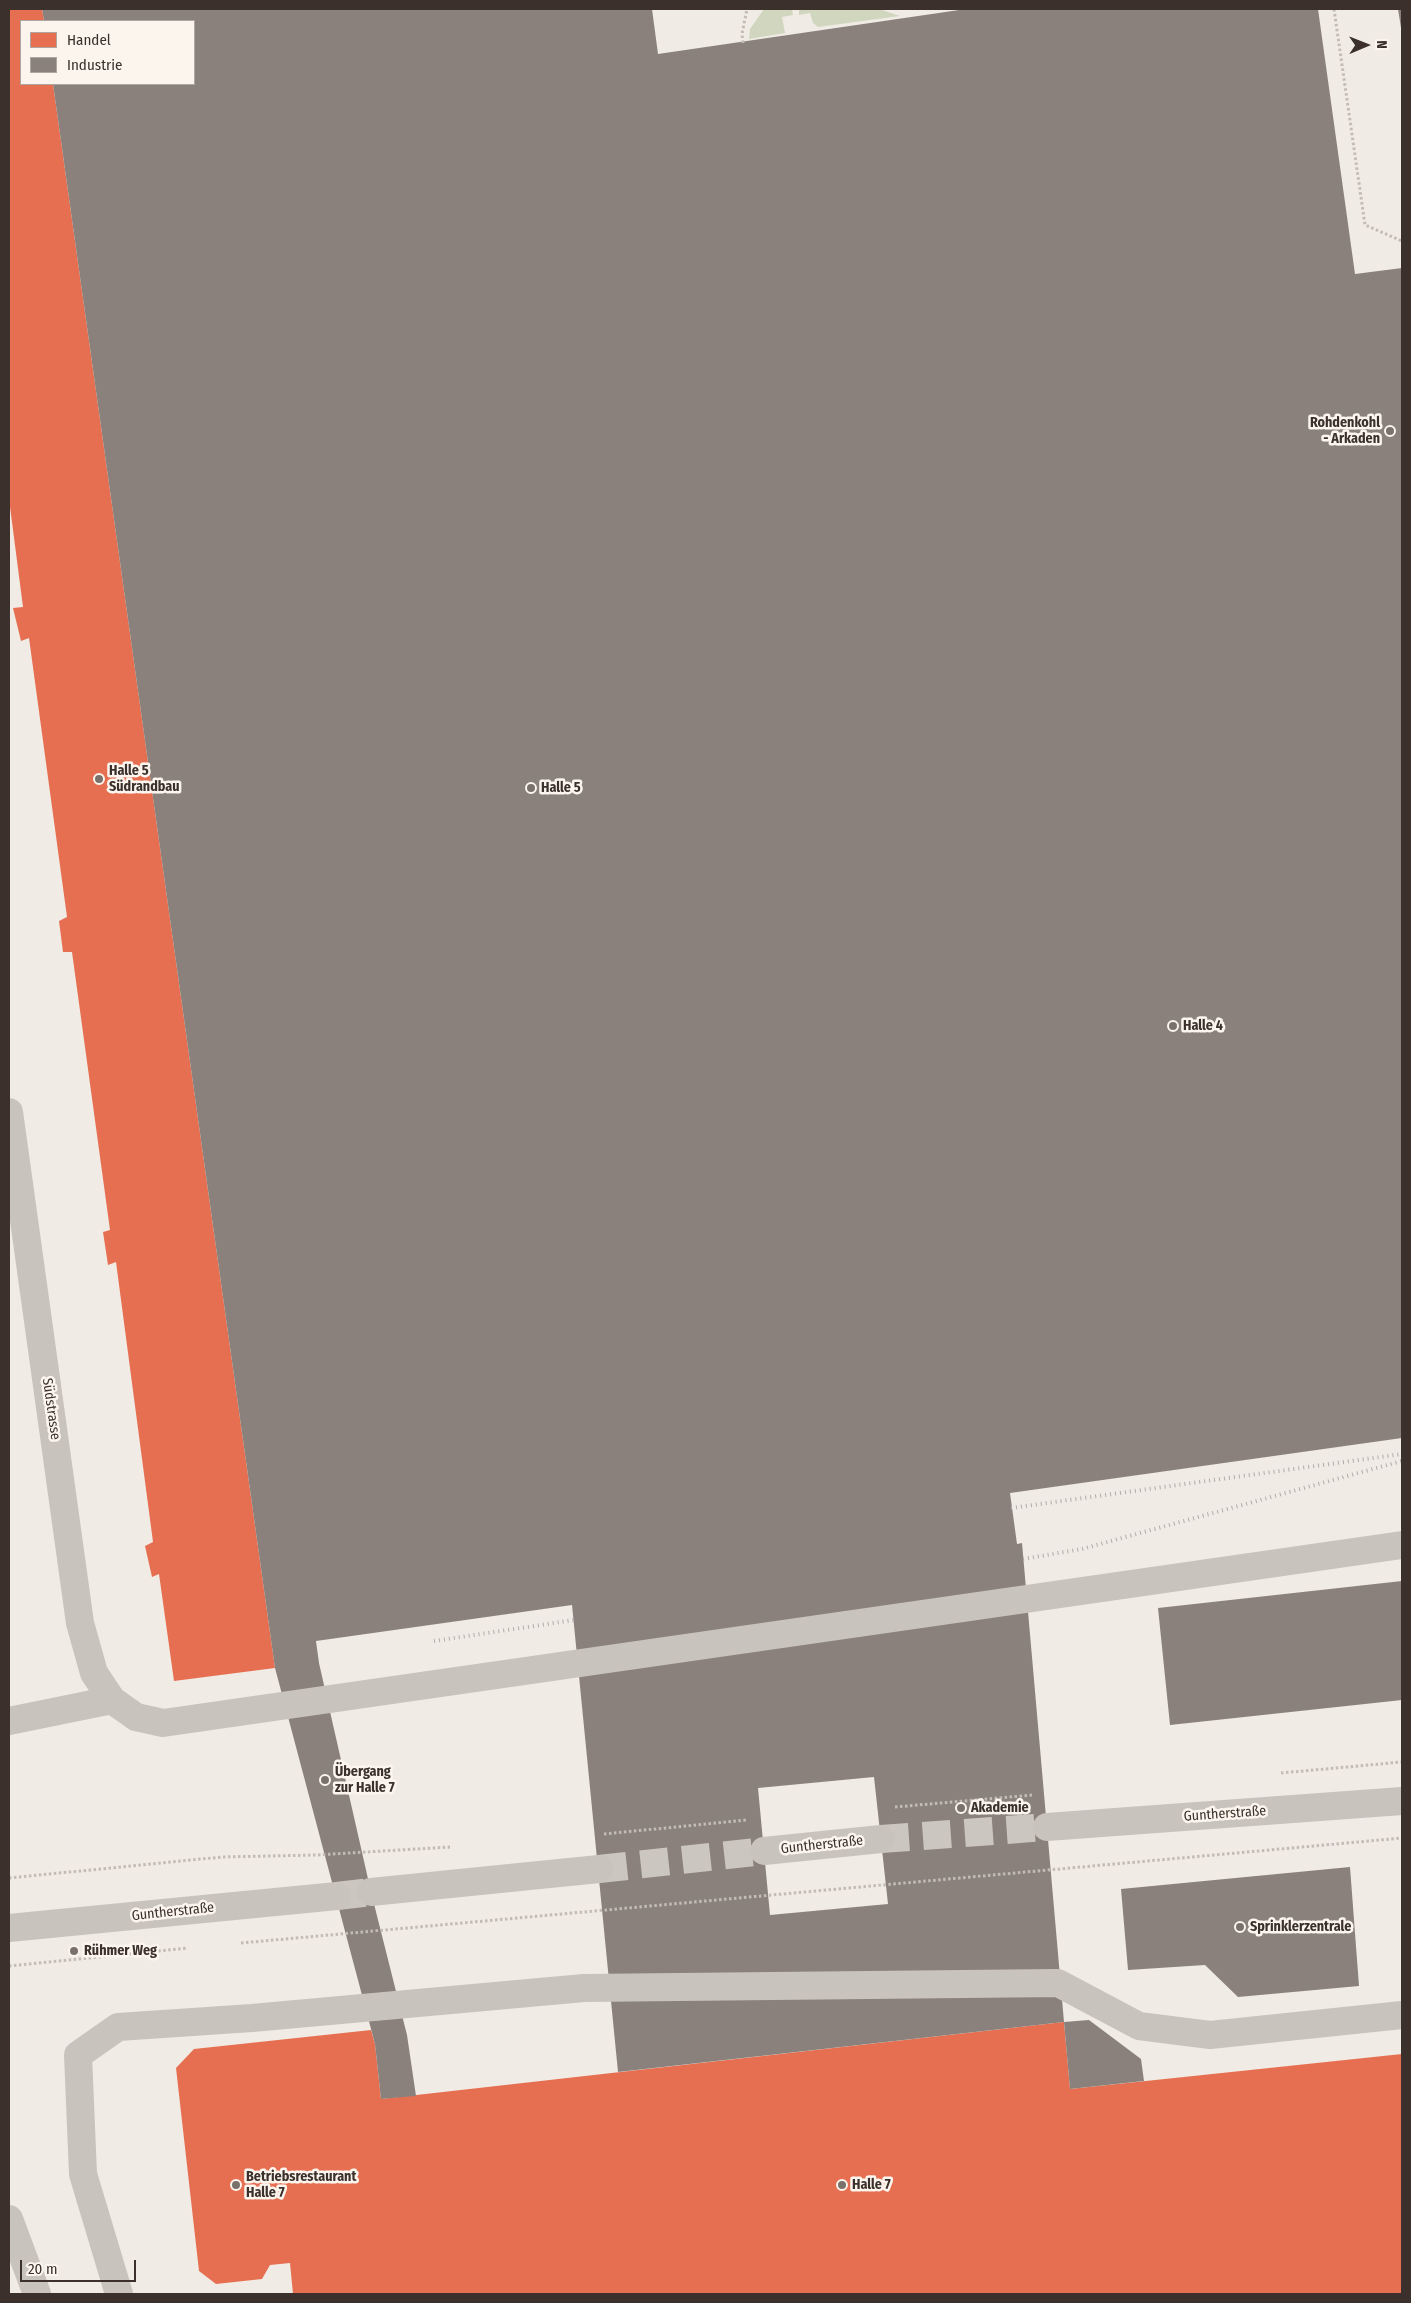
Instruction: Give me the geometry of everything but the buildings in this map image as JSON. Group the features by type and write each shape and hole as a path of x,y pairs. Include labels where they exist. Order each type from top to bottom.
{"street":[{"name":"Südstrasse","path":"9,1112 80,1622 94,1673 112,1700"},
{"path":"9,1720 112,1700 136,1717 162,1724 1402,1545"},
{"name":"Guntherstraße","path":"1047,1827 1402,1801"},
{"name":"Guntherstraße","path":"764,1851 881,1839"},
{"path":"371,1892 598,1869"},
{"name":"Guntherstraße","path":"9,1928 337,1896"},
{"path":"119,2294 83,2174 78,2055 118,2028 584,1988 653,1987 1058,1983 1139,2026 1210,2035 1402,2014"},
{"path":"9,2219 37,2294"}],"path":[{"path":"743,43 742,34 747,9"},
{"path":"1334,9 1365,225 1402,241"},
{"path":"1273,1773 1402,1762"},
{"path":"888,1808 1037,1795"},
{"path":"600,1834 749,1820"},
{"path":"234,1943 1402,1838"},
{"path":"9,1878 222,1857 316,1855 451,1847"},
{"path":"9,1966 195,1947"}],"green space":[{"path":"764,9 792,9 793,15 782,17 785,33 749,39 750,29"},
{"path":"799,9 879,9 900,16 818,27 813,23 810,13 799,15"}],"tunnel":[{"path":"881,1839 1047,1827"},
{"path":"599,1869 764,1851"},
{"path":"337,1896 371,1892"}],"railway":[{"path":"1011,1508 1402,1454"},
{"path":"1023,1559 1082,1549 1402,1461"},
{"path":"434,1641 574,1620"}],"place":[{"name":"Rohdenkohl - Arkaden","path":"1390,431"},
{"name":"Halle 5 Südrandbau","path":"99,779"},
{"name":"Halle 5","path":"531,788"},
{"name":"Halle 4","path":"1173,1026"},
{"name":"Übergang zur Halle 7","path":"325,1780"},
{"name":"Akademie","path":"961,1808"},
{"name":"Sprinklerzentrale","path":"1240,1927"},
{"name":"Rühmer Weg","path":"74,1951"},
{"name":"Betriebsrestaurant Halle 7","path":"236,2185"},
{"name":"Halle 7","path":"842,2185"}]}
